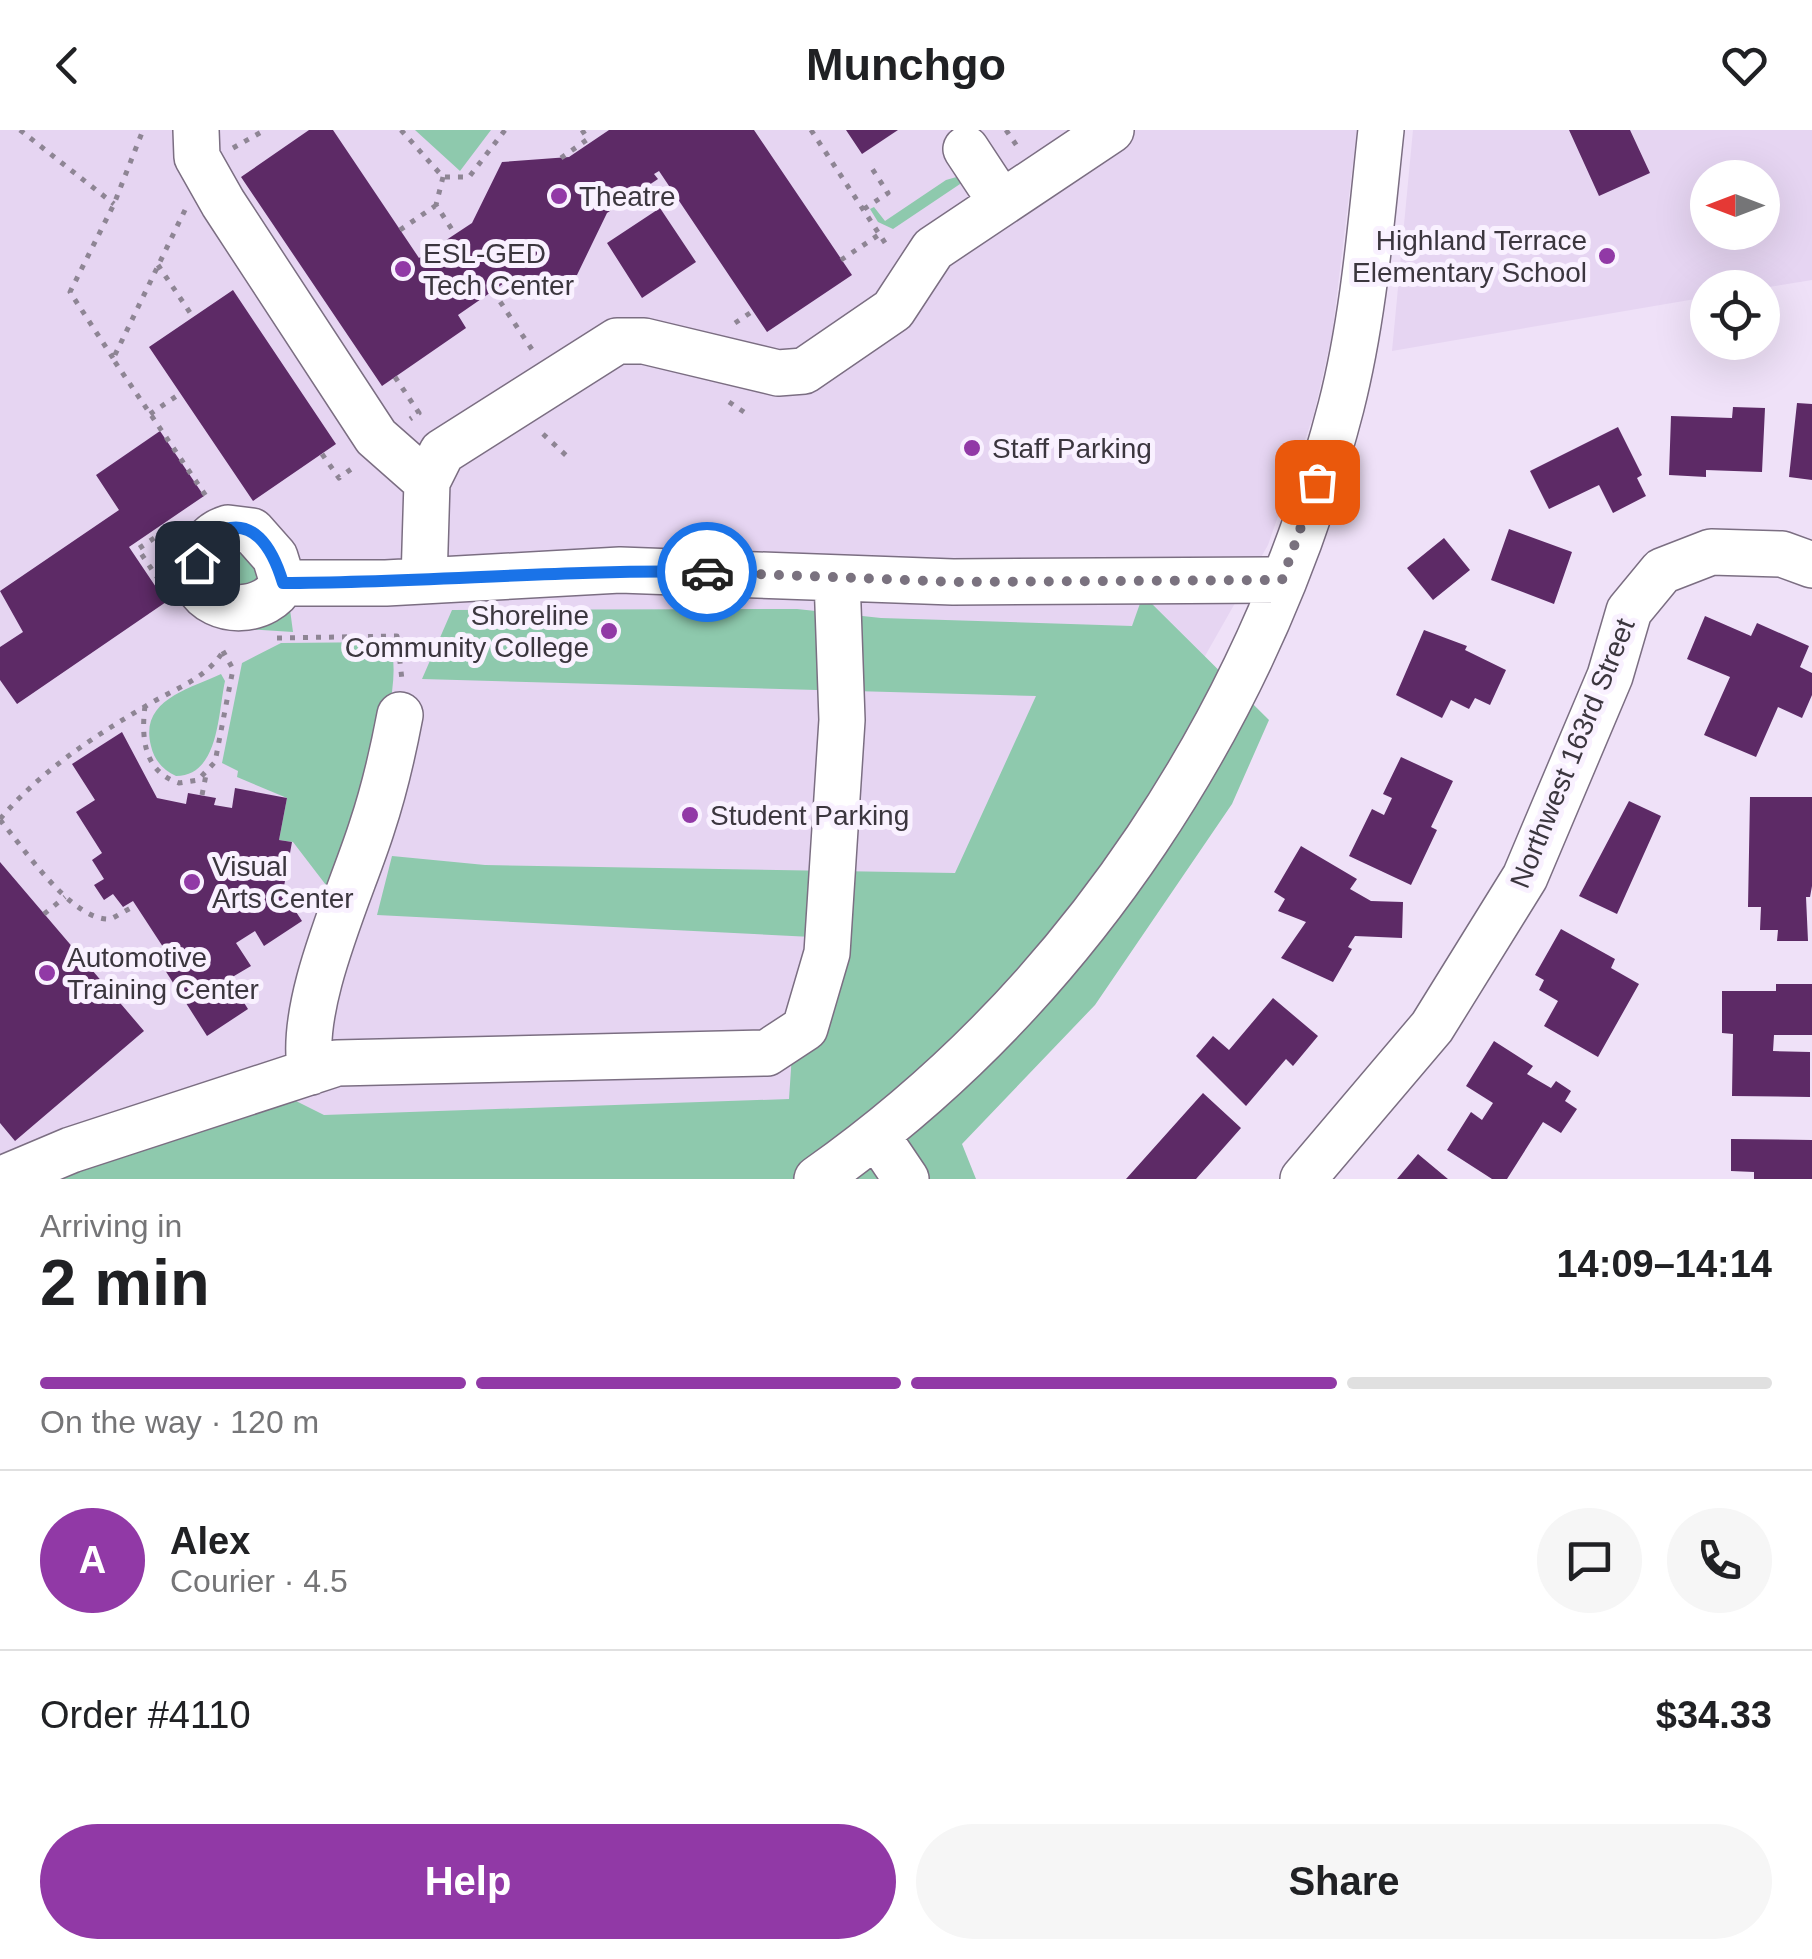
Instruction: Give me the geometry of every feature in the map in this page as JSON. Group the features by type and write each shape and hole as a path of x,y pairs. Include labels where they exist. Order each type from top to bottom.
{"street":[{"path":"424,581 427,482 442,452 617,341 644,341 778,372 804,371 893,310 933,249 1111,130"},
{"path":"818,1179 877,1136 1014,1009 1071,944 1130,866 1218,722 1282,580 1341,404 1356,329 1381,130"},
{"path":"966,148 1001,202"},
{"path":"200,150 376,438 427,482"},
{"name":"Northwest 163rd Street","path":"1303,1179 1432,1028 1526,877 1610,676 1629,611 1662,571 1711,552 1797,560"},
{"path":"283,583 424,581 620,570 837,578 1282,580"},
{"path":"2,1179 71,1150 356,1060 767,1053 804,1028 827,953 837,824 842,720 837,578"},
{"path":"311,1072 309,1044 336,918 373,826 400,715"},
{"path":"877,1136 906,1179"}],"path":[{"path":"20,130 114,204"},
{"path":"143,130 114,204 70,292 210,501"},
{"path":"114,359 158,265 200,150 214,159 265,130"},
{"path":"401,130 443,176 469,176 505,130"},
{"path":"561,158 588,139 582,130"},
{"path":"811,130 908,282"},
{"path":"1006,130 1022,153"},
{"path":"864,209 890,196 869,164"},
{"path":"400,230 436,205 443,176"},
{"path":"436,205 455,234"},
{"path":"842,260 880,234"},
{"path":"158,265 193,317"},
{"path":"493,291 530,347"},
{"path":"395,377 419,413"},
{"path":"150,414 181,393"},
{"path":"727,401 747,414"},
{"path":"544,435 570,459"},
{"path":"322,454 338,478 352,468"},
{"path":"266,640 397,636"},
{"path":"136,905 103,920 65,896 0,820 36,778 145,706 214,668 225,648 238,645"},
{"path":"202,795 206,775 215,762 233,669 225,648"},
{"path":"145,706 144,740 157,770 180,783 206,775"},
{"path":"44,914 65,896"}],"shaded area":[{"name":"Shoreline Community College","path":"0,130 1357,130 1332,335 1314,414 1268,545 1205,656 1201,714 792,1179 0,1179"},
{"name":"Highland Terrace Elementary School","path":"1413,130 1812,130 1812,280 1780,285 1780,270 1690,270 1690,300 1392,351"}],"green space":[{"path":"415,130 491,130 460,171"},
{"path":"960,176 966,180 893,229 878,222 870,209 874,207 885,221 946,180"},
{"path":"238,546 264,580 239,592 217,578 223,553"},
{"path":"1143,595 1269,720 1232,804 1095,1005 962,1144 976,1179 39,1179 294,1100 324,1115 789,1099 794,1024 812,937 377,915 392,856 485,865 955,873 1036,696 422,679 452,610 797,609 881,618 1132,626"},
{"path":"289,602 293,632 248,629"},
{"path":"389,642 394,665 385,728 329,889 293,842 279,840 287,798 237,777 238,771 222,763 242,663 281,643"},
{"path":"221,674 225,681 209,754 201,766 176,776 160,764 152,751 152,717 170,698"}],"building":[{"path":"309,130 333,130 419,258 472,223 502,162 569,157 609,130 754,130 852,275 767,332 659,171 654,174 658,179 607,213 577,275 510,279 458,315 466,328 382,386 241,177"},
{"path":"846,130 898,130 862,154"},
{"path":"1569,130 1630,130 1650,173 1599,196"},
{"path":"660,208 696,262 642,298 607,243"},
{"path":"233,290 336,444 253,501 149,347"},
{"path":"1797,403 1812,404 1812,480 1789,477"},
{"path":"1733,407 1765,408 1762,472 1706,470 1706,477 1669,475 1671,416 1732,418"},
{"path":"1618,427 1642,475 1637,478 1646,496 1613,513 1599,485 1549,509 1530,471"},
{"path":"160,431 204,496 129,547 166,602 17,704 0,680 0,647 23,632 0,591 119,510 96,475"},
{"path":"1509,529 1572,552 1554,604 1491,580"},
{"path":"1444,538 1470,570 1433,600 1407,568"},
{"path":"1705,616 1751,636 1757,623 1809,646 1800,667 1812,673 1812,695 1802,718 1778,707 1756,757 1704,735 1730,677 1687,659"},
{"path":"1424,630 1467,646 1465,650 1506,670 1490,705 1475,698 1469,709 1451,700 1442,718 1396,695"},
{"name":"Visual Arts Center","path":"122,732 157,798 186,804 188,793 216,798 214,805 232,808 235,788 287,798 279,840 292,842 283,892 302,921 264,946 255,931 236,943 251,966 229,979 248,1009 207,1036 156,956 165,950 133,901 123,907 113,894 104,900 94,885 104,879 92,860 102,853 76,812 95,800 72,764"},
{"path":"1401,757 1453,781 1431,827 1437,830 1411,885 1349,856 1372,809 1384,815 1392,798 1383,794"},
{"path":"1750,797 1812,797 1812,886 1810,897 1806,897 1808,941 1777,941 1778,930 1760,930 1761,907 1748,907"},
{"path":"1629,801 1661,816 1617,914 1579,896"},
{"path":"1301,846 1357,879 1350,889 1371,901 1403,902 1402,938 1355,936 1333,982 1281,958 1306,922 1278,911 1285,899 1274,892"},
{"name":"Automotive Training Center","path":"0,862 144,1031 15,1141 0,1123"},
{"path":"1561,929 1615,959 1611,968 1639,984 1598,1057 1544,1026 1558,1001 1539,990 1544,980 1535,975"},
{"path":"1776,984 1812,984 1812,1035 1774,1035 1773,1051 1810,1052 1810,1097 1732,1096 1733,1034 1722,1033 1722,991 1776,991"},
{"path":"1273,998 1318,1036 1293,1066 1286,1059 1246,1106 1196,1056 1213,1036 1229,1050"},
{"path":"1494,1041 1533,1066 1527,1074 1551,1088 1556,1081 1571,1091 1565,1101 1577,1109 1561,1133 1543,1122 1507,1179 1492,1179 1447,1150 1471,1112 1482,1120 1493,1103 1466,1086"},
{"path":"1203,1093 1241,1128 1196,1179 1126,1179"},
{"path":"1731,1139 1812,1140 1812,1179 1754,1179 1754,1172 1731,1171"},
{"path":"1418,1154 1448,1179 1397,1179"}],"way so far":[{"path":"707,572 954,582 1282,580 1317,482"}],"place":[{"name":"Theatre","path":"559,196"},
{"name":"Highland Terrace Elementary School","path":"1607,256"},
{"name":"ESL-GED Tech Center","path":"403,269"},
{"name":"Staff Parking","path":"972,448"},
{"name":"Shoreline Community College","path":"609,631"},
{"name":"Student Parking","path":"690,815"},
{"name":"Visual Arts Center","path":"192,882"},
{"name":"Automotive Training Center","path":"47,973"}],"route":[{"path":"197,563 212,535 234,528 252,530 260,536 275,558 283,583 386,583 620,570 707,572"}]}
